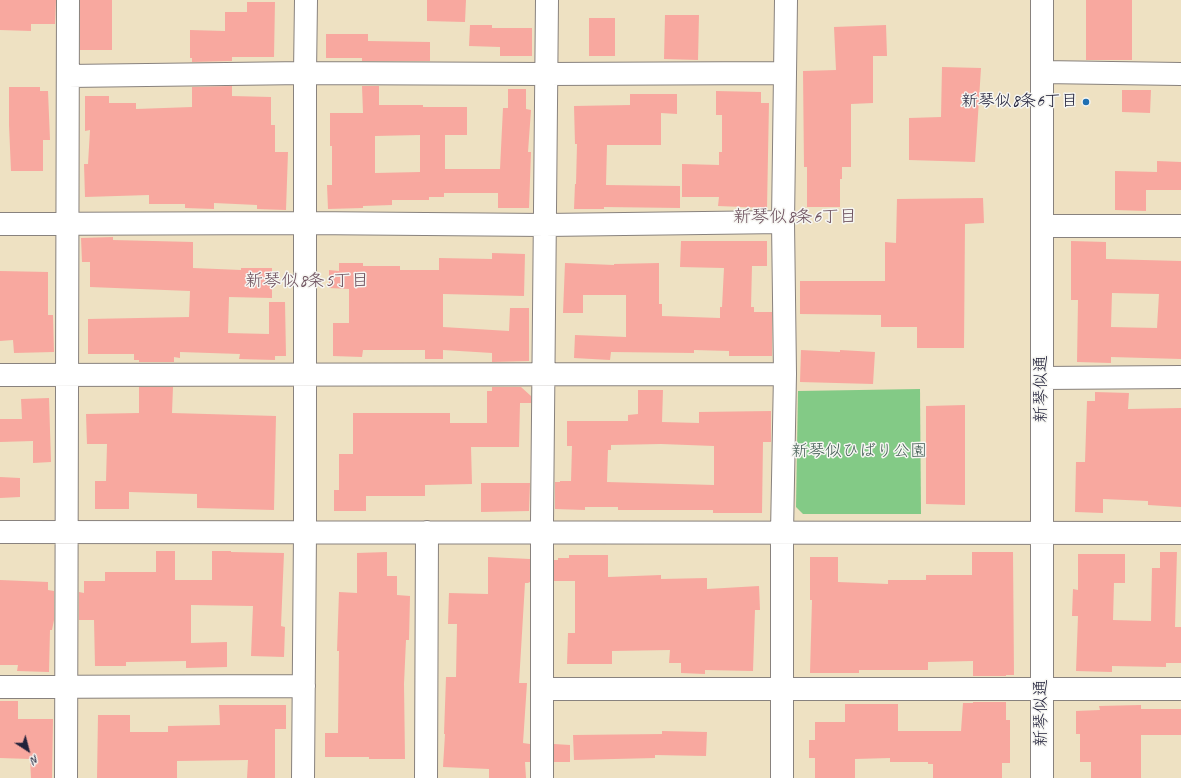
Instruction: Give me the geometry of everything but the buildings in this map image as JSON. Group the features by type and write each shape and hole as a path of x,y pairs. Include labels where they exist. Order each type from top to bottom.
{"street":[{"path":"66,778 68,0"},
{"path":"302,778 305,532 306,0"},
{"path":"542,778 542,532 547,0"},
{"path":"782,778 782,533 785,374 784,73 786,0"},
{"name":"新琴似通","path":"1042,0 1042,778"},
{"path":"1042,72 1181,74"},
{"path":"68,76 305,73 784,73"},
{"path":"0,224 68,225 305,223 545,225 784,222"},
{"path":"1042,226 1181,226"},
{"path":"0,375 785,374"},
{"path":"1042,378 1181,377"},
{"path":"0,532 1181,533"},
{"path":"426,778 427,532"},
{"path":"0,687 304,686"},
{"path":"542,689 1181,690"}],"green space":[{"name":"新琴似ひばり公園","path":"920,389 921,514 803,514 796,507 798,391"}],"place":[{"name":"新琴似8条6丁目","path":"1086,102"}],"district":[{"name":"新琴似8条6丁目","path":"795,217"},
{"name":"新琴似8条5丁目","path":"307,281"}]}
